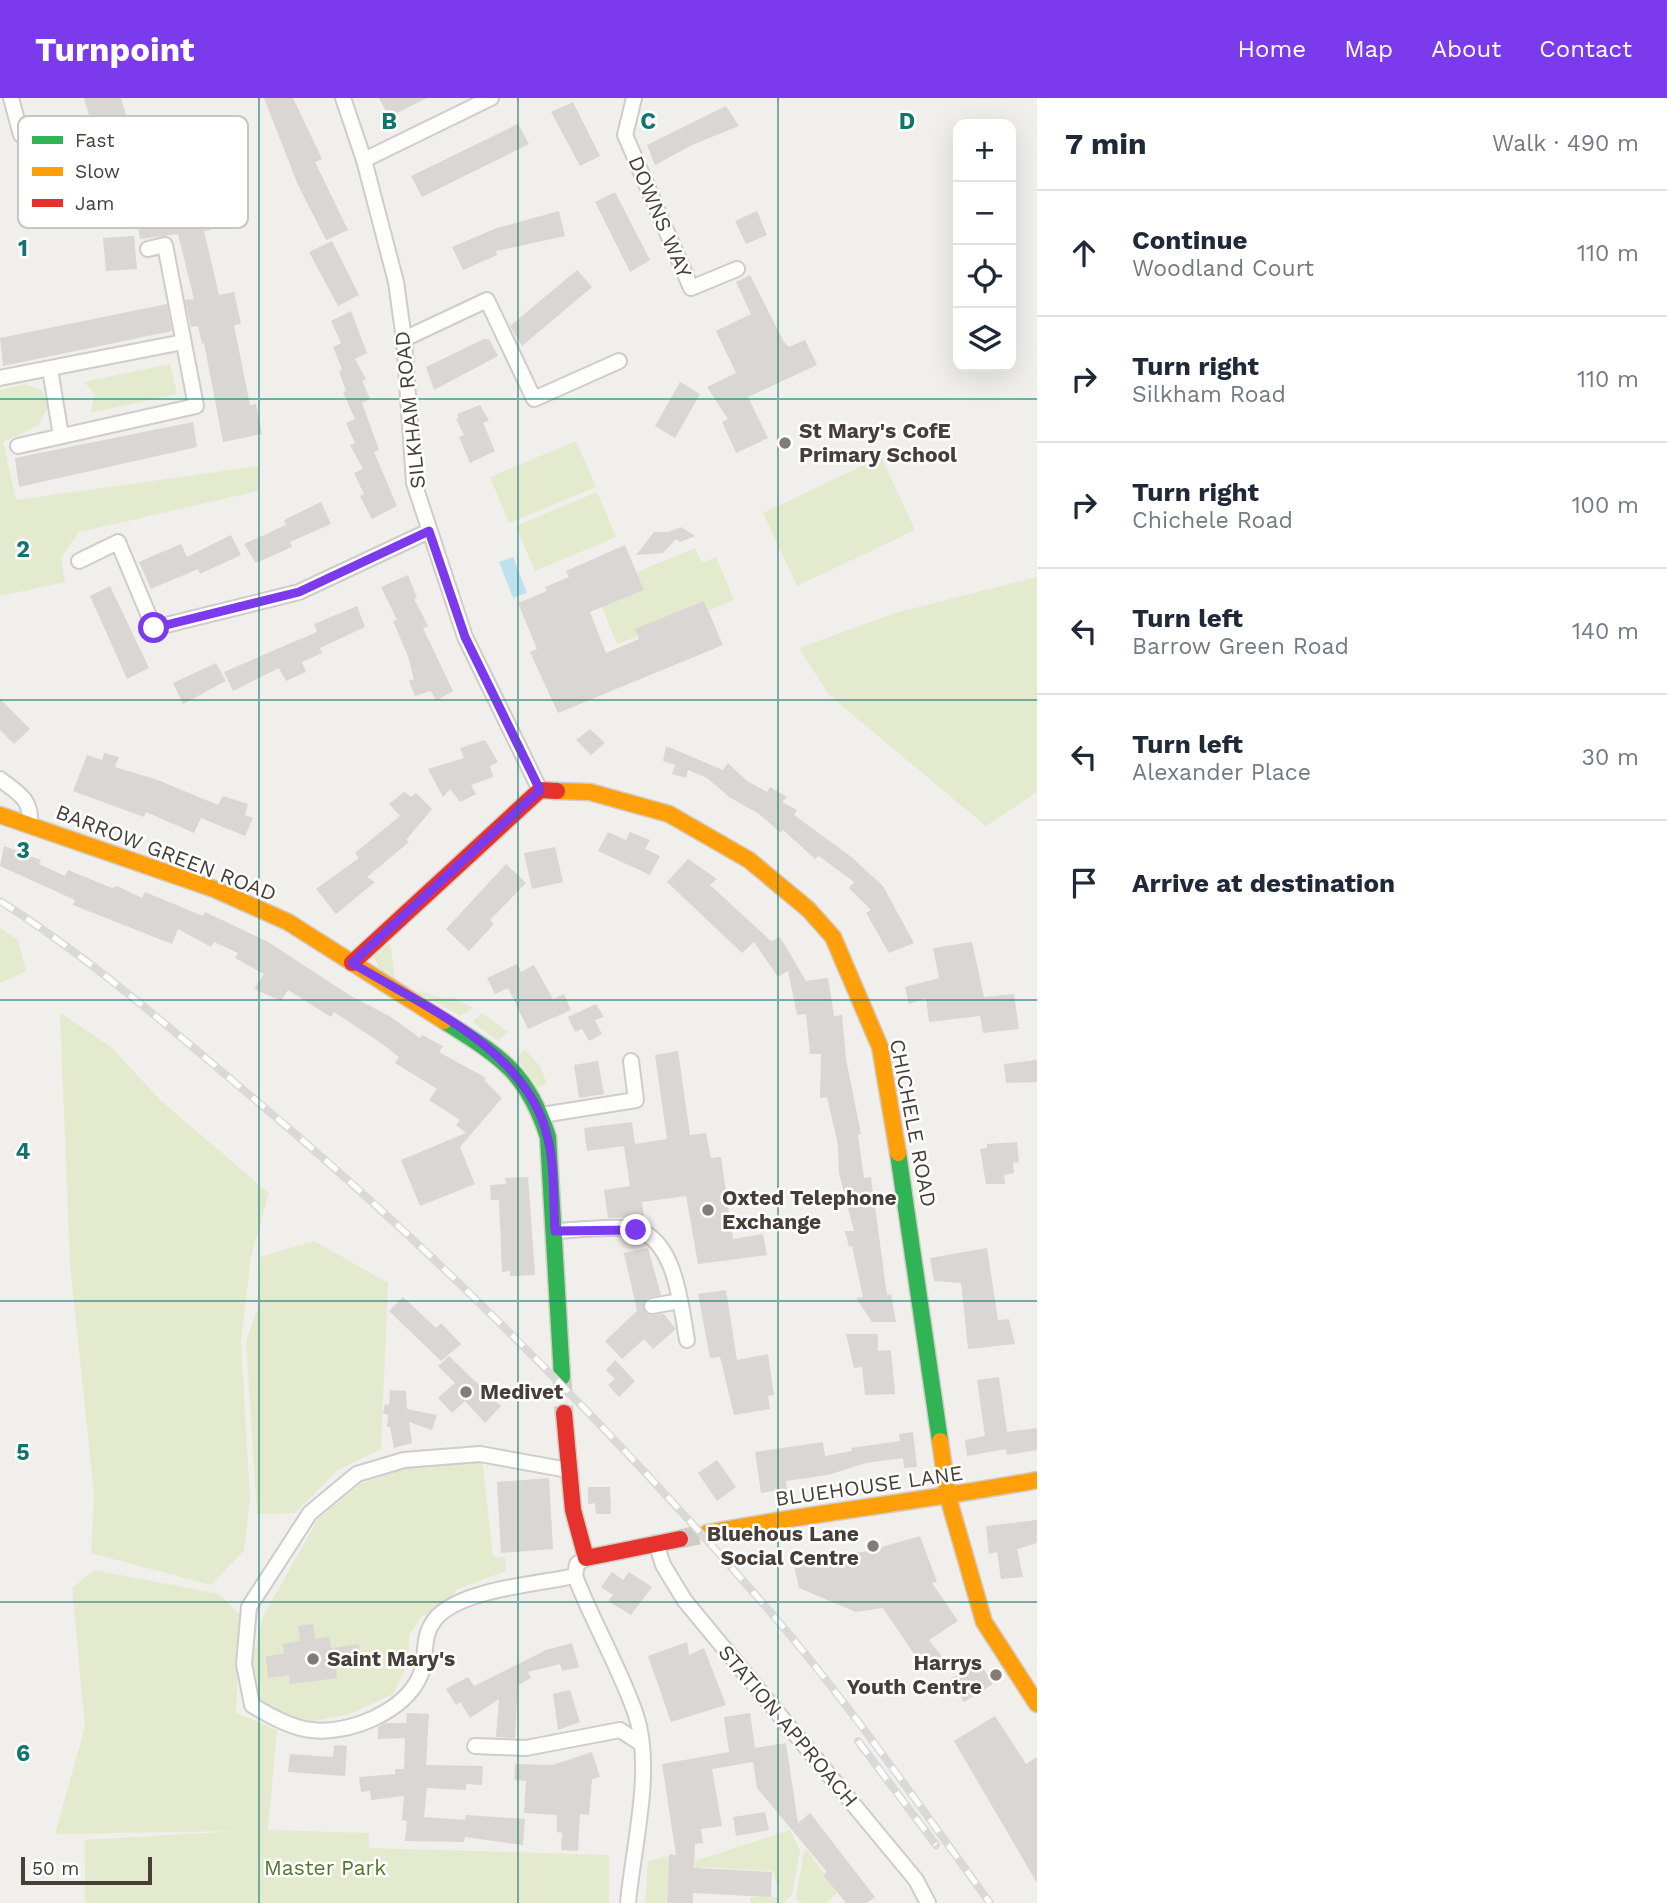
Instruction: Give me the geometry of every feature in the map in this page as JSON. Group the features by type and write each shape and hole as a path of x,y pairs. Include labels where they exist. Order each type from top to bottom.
{"street":[{"path":"11,98 18,124"},
{"name":"SILKHAM ROAD","path":"342,98 364,160 396,282 404,339 414,483 465,637 540,790"},
{"path":"364,160 491,98"},
{"name":"DOWNS WAY","path":"634,98 625,135 691,288 737,269"},
{"path":"18,446 196,406 165,245 148,249"},
{"path":"404,339 487,300 534,399 619,361"},
{"path":"0,378 183,342"},
{"path":"50,369 61,436"},
{"path":"79,561 118,542 154,628 299,592 429,531"},
{"path":"0,779 25,797 31,811 30,824"},
{"path":"352,963 540,790"},
{"name":"CHICHELE ROAD","path":"540,790 590,792 669,814 749,860 808,909 833,937 880,1047 911,1227 948,1497 984,1622 1037,1704"},
{"name":"BARROW GREEN ROAD","path":"0,815 214,889 288,922 502,1058 528,1090 542,1115 552,1161 562,1377"},
{"path":"542,1115 636,1100 631,1061"},
{"path":"555,1231 636,1230 654,1239 668,1261 680,1301 687,1340"},
{"path":"652,1306 680,1301"},
{"path":"564,1413 573,1510 586,1558"},
{"path":"568,1470 480,1454 404,1460 358,1474 310,1513 249,1607 244,1664 252,1704 309,1730 342,1728 365,1721 398,1704 420,1675 424,1639 438,1616 462,1600 575,1576"},
{"name":"BLUEHOUSE LANE","path":"707,1533 810,1514 948,1497 1037,1480"},
{"path":"628,1903 639,1812 640,1744 636,1716 575,1576 577,1564 586,1558 680,1539"},
{"name":"STATION APPROACH","path":"656,1543 663,1565 685,1601 916,1880 928,1903"},
{"path":"475,1746 526,1748 620,1730 640,1744"}],"green space":[{"path":"170,364 177,394 90,413 95,395 84,382"},
{"path":"25,384 42,390 48,407 38,426 3,442 16,500 259,466 258,491 79,532 61,557 65,582 0,596 0,390"},
{"path":"576,441 596,487 509,523 490,477"},
{"path":"881,457 915,530 797,586 763,513"},
{"path":"597,492 616,537 535,571 516,526"},
{"path":"695,548 702,563 716,557 734,600 708,611 704,601 636,629 638,636 617,644 602,607 644,590 637,572"},
{"path":"1037,577 1037,792 986,826 829,695 799,648 895,613"},
{"path":"0,928 18,940 26,971 0,983"},
{"path":"390,943 395,978 379,968 374,956"},
{"path":"414,990 443,998 453,997 473,1008 460,1016"},
{"path":"60,1013 112,1048 160,1100 269,1193 251,1257 241,1341 250,1499 244,1551 211,1585 91,1553 94,1494 70,1264"},
{"path":"482,1013 508,1032 498,1041 472,1022"},
{"path":"525,1050 540,1066 547,1084 538,1087 516,1057"},
{"path":"314,1241 388,1283 381,1449 338,1470 295,1513 257,1514 246,1341 258,1307 260,1257"},
{"path":"482,1458 493,1557 505,1557 506,1571 457,1589 449,1600 420,1618 409,1635 408,1664 393,1694 352,1713 311,1722 263,1706 248,1679 263,1616 318,1519 360,1484 408,1467"},
{"name":"Master Park","path":"94,1570 219,1594 240,1615 236,1713 277,1730 268,1830 369,1833 369,1848 609,1855 609,1903 85,1903 85,1840 239,1831 55,1834 85,1727 72,1588"},
{"path":"790,1830 800,1850 792,1895 783,1903 750,1903 750,1897 780,1897 773,1871 703,1867 701,1872 695,1871 695,1861"},
{"path":"807,1850 837,1893 826,1903 801,1903 796,1898 804,1852"},
{"path":"669,1856 666,1903 645,1903 648,1861"}],"water":[{"path":"513,557 527,593 513,598 499,562"}],"building":[{"path":"84,98 121,98 126,116 89,116"},
{"path":"264,98 293,98 322,159 315,162 348,230 326,240 298,185"},
{"path":"379,98 427,98 389,117"},
{"path":"573,102 600,156 580,166 551,112"},
{"path":"726,106 739,126 692,145 655,165 647,145"},
{"path":"518,124 529,144 422,197 411,176"},
{"path":"615,192 650,260 630,272 595,202"},
{"path":"559,211 565,236 496,251 497,255 463,270 452,247 497,228"},
{"path":"757,211 767,235 746,244 735,221"},
{"path":"138,228 211,228 204,231 219,295 234,292 241,324 234,325 250,405 256,404 262,434 223,442 204,343 202,344 198,326 191,327 185,300 194,299 178,234 140,239"},
{"path":"134,236 137,269 106,271 103,238"},
{"path":"332,241 359,295 338,306 309,252"},
{"path":"577,270 592,287 522,346 510,326"},
{"path":"750,275 784,342 789,347 805,340 817,365 748,397 768,438 736,453 722,422 728,419 707,387 736,373 716,331 751,314 736,282"},
{"path":"167,304 172,331 3,366 0,338"},
{"path":"351,311 367,353 355,359 366,379 362,381 370,399 362,403 379,450 374,452 397,506 372,519 360,496 364,494 354,473 363,469 350,445 355,443 346,423 355,419 343,392 346,391 339,371 342,369 333,347 341,343 331,321"},
{"path":"489,339 498,356 434,390 426,367"},
{"path":"680,382 700,394 675,438 655,426"},
{"path":"480,405 489,420 483,423 495,451 470,463 459,437 464,435 456,419 459,418 457,414"},
{"path":"193,422 197,447 19,487 15,458"},
{"path":"321,502 331,524 290,542 292,547 256,563 244,544 286,525 284,520"},
{"path":"681,527 695,536 680,542 676,539 663,553 636,555 654,532 668,532"},
{"path":"231,535 241,555 200,574 198,569 151,589 139,562 181,544 187,557"},
{"path":"625,545 644,590 590,612 606,653 639,639 635,629 704,601 723,645 558,713 530,652 537,649 518,603 547,591 545,587 569,577 566,571"},
{"path":"408,575 417,598 414,599 428,626 423,628 453,691 436,701 431,691 415,696 409,681 414,679 408,656 393,621 397,620 381,587"},
{"path":"110,586 149,668 127,679 90,596"},
{"path":"357,606 365,627 320,648 322,653 302,662 306,672 286,681 279,668 233,691 224,672 317,632 314,624"},
{"path":"216,663 226,681 183,704 173,683"},
{"path":"0,699 30,729 14,744 0,730"},
{"path":"590,729 605,743 591,755 576,740"},
{"path":"485,740 498,762 490,766 493,777 471,785 476,794 460,802 450,789 443,797 428,769 464,758 460,748"},
{"path":"666,746 723,770 728,763 747,781 767,792 770,787 787,797 782,802 797,810 794,815 850,856 883,886 914,943 889,953 866,913 871,910 849,888 854,882 819,856 815,859 783,830 781,833 759,814 729,797 707,778 688,770 686,778 672,774 675,765 663,761"},
{"path":"104,753 119,757 115,767 158,780 218,805 223,796 248,804 245,815 253,818 245,836 201,818 194,833 146,812 144,817 73,791 87,755 102,760"},
{"path":"404,792 411,797 416,793 432,809 406,840 409,842 367,877 375,882 336,914 316,889 359,858 355,853 400,816 389,804"},
{"path":"608,832 626,840 630,832 650,840 645,849 660,856 650,875 598,851"},
{"path":"4,846 41,860 39,864 65,876 68,870 112,888 117,886 142,898 145,892 203,916 205,912 268,942 351,996 391,1017 420,1038 422,1035 443,1046 439,1052 486,1078 484,1080 502,1098 460,1147 475,1184 420,1206 401,1160 466,1133 456,1125 460,1120 429,1100 437,1089 395,1063 399,1057 381,1043 334,1012 331,1017 288,990 281,1001 254,989 264,974 235,958 238,953 214,942 211,947 178,929 172,944 73,905 75,900 0,866"},
{"path":"555,847 563,882 532,889 524,853"},
{"path":"688,859 717,879 710,885 771,941 780,937 806,981 828,978 834,1016 842,1015 846,1059 861,1134 858,1135 864,1178 871,1177 887,1295 891,1294 896,1322 872,1322 856,1298 863,1297 852,1246 849,1247 845,1231 854,1231 839,1173 838,1145 827,1097 820,1098 821,1054 810,1054 806,1014 797,1015 788,971 778,977 754,942 742,953 667,882"},
{"path":"506,864 526,883 490,920 494,924 469,951 446,929"},
{"path":"972,942 984,997 1014,994 1019,1029 983,1033 980,1016 929,1022 926,998 909,1004 905,987 939,978 933,948"},
{"path":"517,964 521,972 534,965 553,999 564,994 571,1010 528,1029 508,988 495,994 487,978"},
{"path":"596,1004 604,1017 595,1020 602,1034 589,1041 582,1029 575,1032 568,1017"},
{"path":"678,1051 690,1135 706,1133 711,1158 721,1157 733,1239 763,1234 767,1255 698,1264 686,1196 642,1202 644,1217 608,1218 604,1190 630,1186 624,1146 631,1145 587,1151 584,1128 632,1122 635,1144 667,1139 655,1055"},
{"path":"1037,1060 1037,1082 1006,1083 1004,1064"},
{"path":"598,1061 604,1094 579,1098 574,1065"},
{"path":"1017,1142 1019,1162 1013,1163 1014,1173 1004,1175 1005,1184 986,1184 980,1149 987,1148 987,1144"},
{"path":"528,1177 535,1275 510,1276 510,1271 502,1272 499,1200 491,1200 490,1185 506,1184 505,1178"},
{"path":"648,1248 661,1295 646,1298 643,1308 649,1315 664,1314 676,1329 653,1349 644,1339 622,1359 605,1341 637,1311 624,1253"},
{"path":"987,1248 998,1320 1009,1319 1015,1344 968,1349 961,1283 934,1281 930,1258"},
{"path":"726,1290 737,1360 768,1354 774,1395 768,1396 770,1409 734,1415 720,1357 710,1358 698,1294"},
{"path":"403,1297 436,1328 441,1323 461,1344 441,1361 389,1311"},
{"path":"846,1334 878,1334 878,1351 891,1350 895,1394 865,1395 862,1367 854,1368"},
{"name":"Medivet","path":"449,1356 501,1406 485,1423 465,1401 452,1413 438,1398 455,1383 438,1366"},
{"path":"615,1360 635,1381 619,1397 608,1385 615,1379 606,1370"},
{"path":"999,1377 1007,1432 1037,1428 1037,1450 1007,1455 1006,1449 967,1456 965,1440 985,1436 977,1380"},
{"path":"390,1390 406,1391 407,1409 437,1415 432,1430 409,1422 412,1443 394,1448 390,1427 387,1427 388,1415 383,1413 385,1404 389,1405"},
{"path":"913,1432 917,1467 904,1468 903,1458 866,1463 828,1475 786,1481 787,1489 761,1493 755,1452 823,1442 825,1456 852,1451 851,1448 900,1441 899,1434"},
{"path":"717,1460 736,1487 717,1501 698,1473"},
{"path":"549,1478 553,1549 501,1553 497,1482"},
{"path":"588,1487 610,1487 611,1514 596,1514 595,1503 588,1504"},
{"path":"1037,1520 1037,1543 1017,1549 1023,1577 1001,1579 997,1552 989,1554 986,1526"},
{"path":"920,1536 937,1582 932,1583 958,1621 929,1640 942,1657 925,1670 883,1608 856,1612 799,1588 791,1552 864,1552"},
{"path":"612,1572 623,1580 629,1572 652,1587 631,1615 608,1601 613,1595 601,1587"},
{"name":"Saint Mary's","path":"313,1624 315,1639 329,1637 331,1648 359,1644 361,1662 336,1665 337,1678 290,1684 289,1675 268,1678 266,1656 284,1654 283,1644 300,1641 298,1626"},
{"path":"687,1642 689,1655 704,1648 726,1705 671,1722 648,1656"},
{"path":"572,1643 579,1667 562,1671 560,1664 528,1672 531,1678 518,1685 515,1738 496,1737 499,1699 470,1718 460,1702 456,1705 446,1689 468,1677 474,1686 546,1650"},
{"path":"979,1661 993,1684 964,1702 950,1680"},
{"path":"570,1690 580,1722 558,1730 553,1694"},
{"path":"407,1713 429,1714 426,1765 483,1766 482,1785 466,1784 466,1790 427,1788 424,1817 465,1820 466,1815 525,1819 523,1845 465,1837 464,1842 405,1841 407,1821 402,1820 404,1796 371,1800 370,1791 361,1792 359,1777 395,1774 395,1769 404,1769 405,1738 378,1739 378,1727 385,1723 406,1723"},
{"path":"750,1713 755,1748 786,1743 798,1823 810,1813 875,1897 867,1903 846,1903 823,1875 827,1872 757,1788 753,1762 712,1769 722,1826 701,1829 703,1843 695,1844 694,1868 772,1872 771,1897 693,1893 693,1903 667,1903 669,1854 676,1855 662,1764 729,1752 724,1717"},
{"path":"995,1716 1026,1764 1037,1757 1037,1883 954,1741"},
{"path":"334,1745 347,1746 345,1776 288,1772 290,1754 333,1757"},
{"path":"592,1752 600,1777 592,1779 589,1815 580,1814 578,1851 561,1850 562,1833 557,1832 557,1815 524,1813 526,1781 514,1780 515,1764 552,1765"},
{"path":"765,1812 769,1830 736,1836 733,1817"}],"tunnel":[{"path":"562,1377 564,1413"},
{"path":"680,1539 707,1533"}],"railway":[{"path":"0,901 66,946 191,1046 385,1214 512,1335 635,1461 785,1629 875,1744 990,1903"},
{"path":"858,1741 936,1845"}],"traffic: fast":[{"path":"444,1021 509,1067 531,1096 548,1137 562,1377"},
{"path":"898,1153 940,1441"}],"traffic: slow":[{"path":"557,791 590,792 669,814 749,860 808,909 833,937 880,1047 898,1153"},
{"path":"0,815 214,889 288,922 444,1021"},
{"path":"940,1441 948,1497 984,1622 1037,1704"},
{"path":"707,1533 1037,1480"}],"traffic: jam":[{"path":"352,963 540,790 557,791"},
{"path":"564,1413 573,1510 586,1558 680,1539"}],"place":[{"name":"St Mary's CofE Primary School","path":"785,443"},
{"name":"Oxted Telephone Exchange","path":"708,1210"},
{"name":"Medivet","path":"466,1392"},
{"name":"Bluehous Lane Social Centre","path":"873,1546"},
{"name":"Saint Mary's","path":"313,1659"},
{"name":"Harrys Youth Centre","path":"996,1675"}],"route":[{"path":"154,628 299,592 429,531 465,637 540,790 352,963 478,1041 512,1068 542,1115 548,1137 552,1161 555,1231 636,1230"}]}
